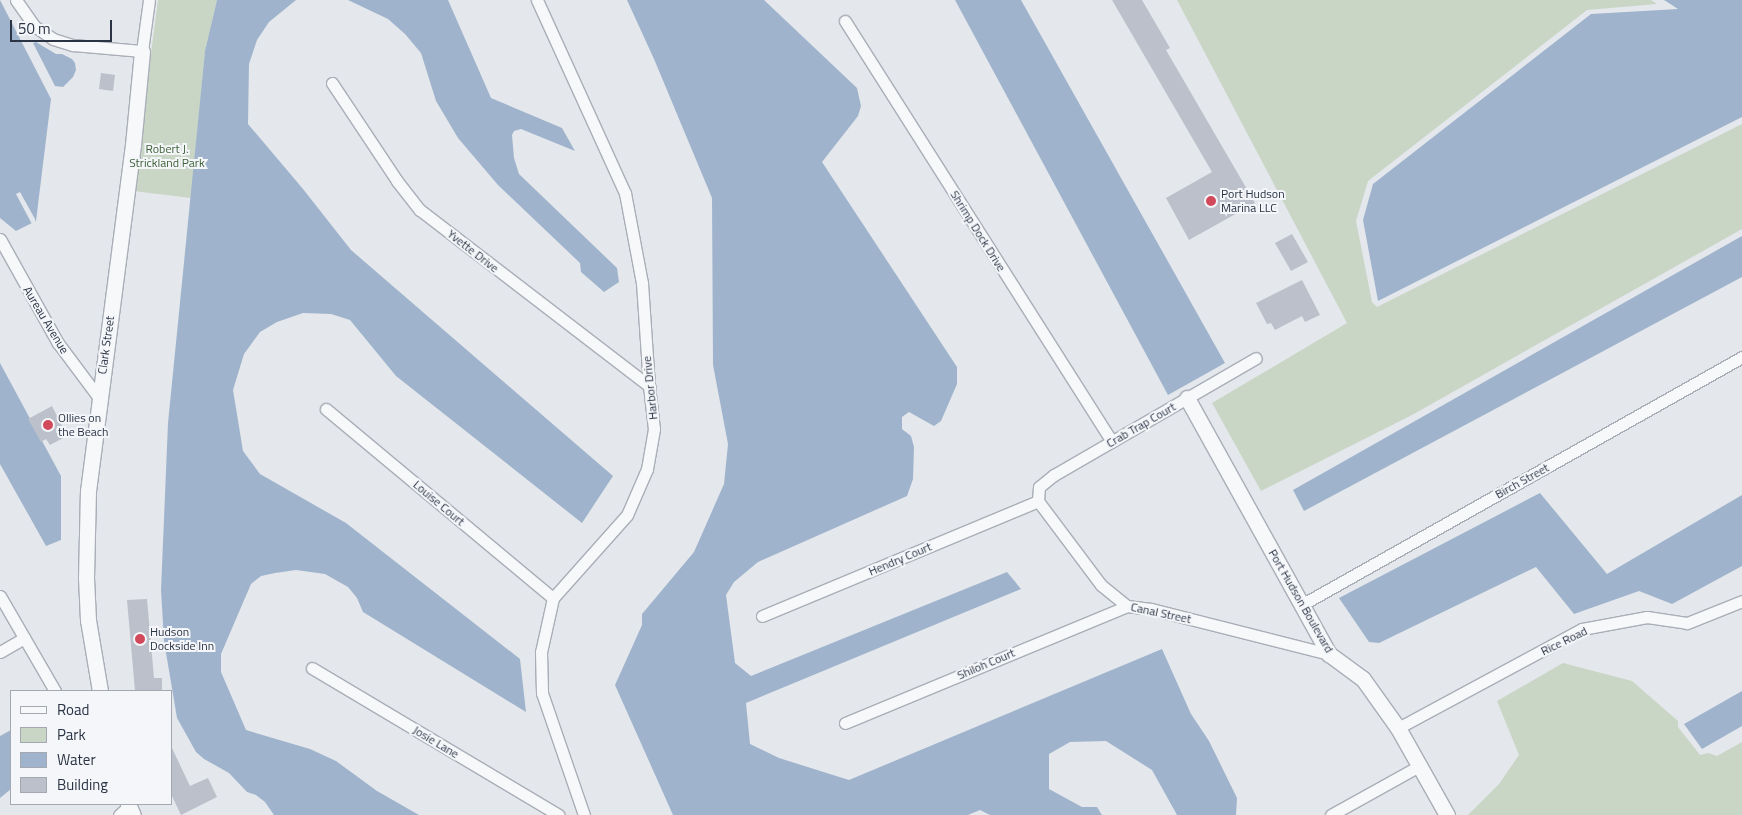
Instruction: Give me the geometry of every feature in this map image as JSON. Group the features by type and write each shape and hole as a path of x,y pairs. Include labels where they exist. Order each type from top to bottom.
{"street":[{"path":"16,0 34,26 53,39 73,44 142,51"},
{"name":"Clark Street","path":"100,690 88,620 86,578 88,491 133,145 149,0"},
{"name":"Harbor Drive","path":"537,0 624,193 642,282 649,386 654,428 647,468 627,515 553,598 541,652 542,693 584,815"},
{"name":"Shrimp Dock Drive","path":"845,21 1112,441"},
{"name":"Yvette Drive","path":"332,83 397,180 420,210 649,386"},
{"name":"Aureau Avenue","path":"0,239 58,343 99,398"},
{"name":"Birch Street","path":"1303,604 1742,357"},
{"name":"Crab Trap Court","path":"1038,501 1039,488 1054,475 1256,358"},
{"name":"Port Hudson Boulevard","path":"1187,398 1303,604 1329,654 1363,679 1398,728 1447,815"},
{"name":"Louise Court","path":"326,409 553,598"},
{"name":"Canal Street","path":"1038,501 1101,585 1127,606 1151,609 1329,654"},
{"name":"Hendry Court","path":"762,616 1038,501"},
{"path":"0,596 53,690"},
{"name":"Rice Road","path":"1398,728 1582,629 1647,617 1686,623 1742,601"},
{"name":"Shiloh Court","path":"845,723 1127,606"},
{"path":"0,652 24,638"},
{"name":"Josie Lane","path":"312,668 559,815"},
{"path":"1331,815 1419,766"}],"green space":[{"name":"Robert J. Strickland Park","path":"158,0 217,0 205,52 191,198 133,191"},
{"path":"1177,0 1651,0 1657,4 1587,10 1368,181 1356,221 1372,302 1377,307 1742,124 1742,229 1412,415 1261,491 1212,403 1347,323"},
{"path":"1563,663 1632,681 1678,721 1678,727 1700,755 1708,753 1717,756 1742,742 1742,815 1468,815 1499,784 1519,755 1497,701"}],"water":[{"path":"0,0 51,99 36,221 16,231 0,218"},
{"path":"217,0 296,0 269,22 257,40 249,64 248,124 351,250 613,476 582,523 396,376 350,320 331,314 303,313 277,322 260,332 244,354 233,390 243,451 260,474 346,523 520,659 526,712 363,612 357,598 348,587 325,574 296,570 261,576 251,584 221,654 221,672 246,730 310,749 336,761 377,791 419,815 274,815 265,802 256,795 247,792 229,773 204,759 196,752 177,718 164,641 161,590 168,423 205,51"},
{"path":"348,0 448,0 491,98 562,128 575,151 521,129 514,131 512,135 514,158 519,174 617,268 619,282 604,292 581,272 580,263 498,185 458,138 436,101 421,53 405,34 388,19"},
{"path":"627,0 764,0 857,88 861,106 858,116 822,162 957,367 957,384 941,421 934,426 909,412 902,417 902,429 911,436 914,447 913,479 907,496 758,562 734,582 726,595 735,663 751,676 1007,572 1021,589 746,703 750,744 779,758 849,780 1162,649 1191,714 1209,741 1237,798 1236,815 1177,815 1152,770 1106,741 1070,742 1049,754 1049,789 1082,807 1097,807 1102,815 990,815 980,810 968,815 673,815 615,685 642,625 642,614 694,552 724,484 728,444 713,365 712,198 654,59"},
{"path":"955,0 1021,0 1225,363 1168,395"},
{"path":"1664,0 1742,0 1742,117 1378,301 1363,220 1373,184 1591,14 1678,9"},
{"path":"36,42 56,54 62,54 72,59 75,63 76,70 73,77 63,87 55,86 33,43"},
{"path":"1742,236 1742,277 1304,511 1293,490"},
{"path":"0,363 61,476 61,540 46,546 0,464"},
{"path":"1540,493 1607,574 1742,495 1742,566 1672,604 1639,591 1574,614 1536,567 1379,643 1369,642 1339,598"},
{"path":"1742,691 1742,726 1702,749 1684,724"},
{"path":"10,731 10,790 0,798 0,736"}],"pier":[{"path":"20,192 35,219 36,224 33,226 16,194"}],"building":[{"path":"1112,0 1142,0 1170,48 1166,50 1255,203 1189,240 1166,198 1212,172"},
{"path":"101,73 115,75 113,91 99,89"},
{"path":"1292,234 1308,262 1291,271 1275,243"},
{"path":"1302,280 1320,315 1305,322 1302,316 1275,330 1271,323 1267,324 1256,303"},
{"name":"Ollies on the Beach","path":"52,406 67,436 50,445 46,439 41,442 28,419"},
{"name":"Hudson Dockside Inn","path":"147,599 154,678 162,678 162,690 135,690 127,600"},
{"path":"172,748 190,786 208,778 217,797 181,815 172,796"}],"place":[{"name":"Port Hudson Marina LLC","path":"1211,201"},
{"name":"Ollies on the Beach","path":"48,425"},
{"name":"Hudson Dockside Inn","path":"140,639"}]}
